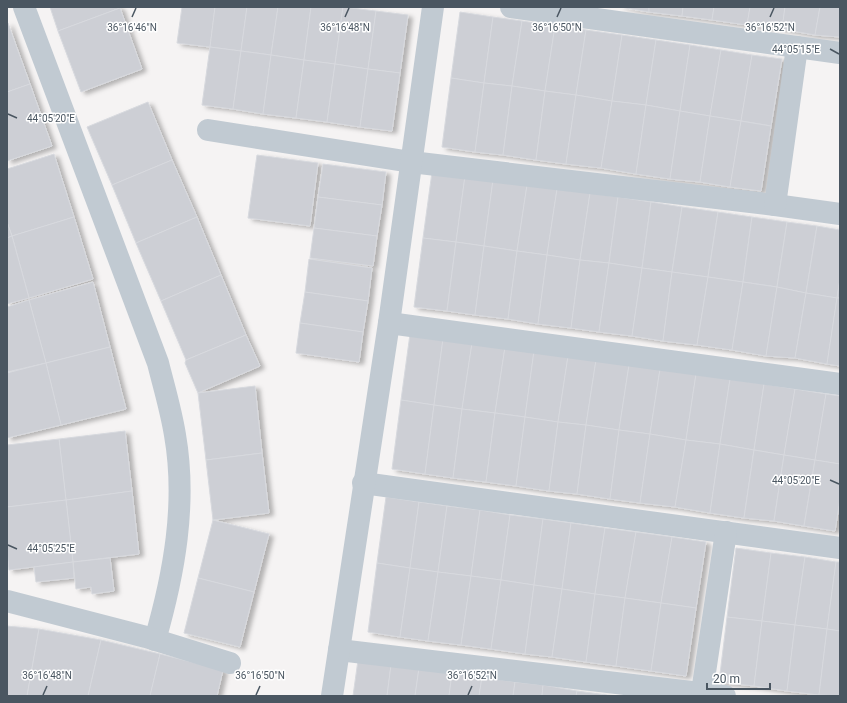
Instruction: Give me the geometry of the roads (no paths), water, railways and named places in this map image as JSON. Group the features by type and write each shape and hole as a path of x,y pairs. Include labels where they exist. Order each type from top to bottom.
{"street":[{"path":"24,7 158,363 168,401 177,456 179,503 171,580 155,640"},
{"path":"332,696 363,484 389,323 433,7"},
{"path":"510,7 840,53"},
{"path":"775,205 797,47"},
{"path":"208,130 411,162 840,214"},
{"path":"389,323 840,384"},
{"path":"363,484 840,548"},
{"path":"702,692 726,532"},
{"path":"7,601 155,640 230,663"},
{"path":"339,650 702,692 725,696"}]}
